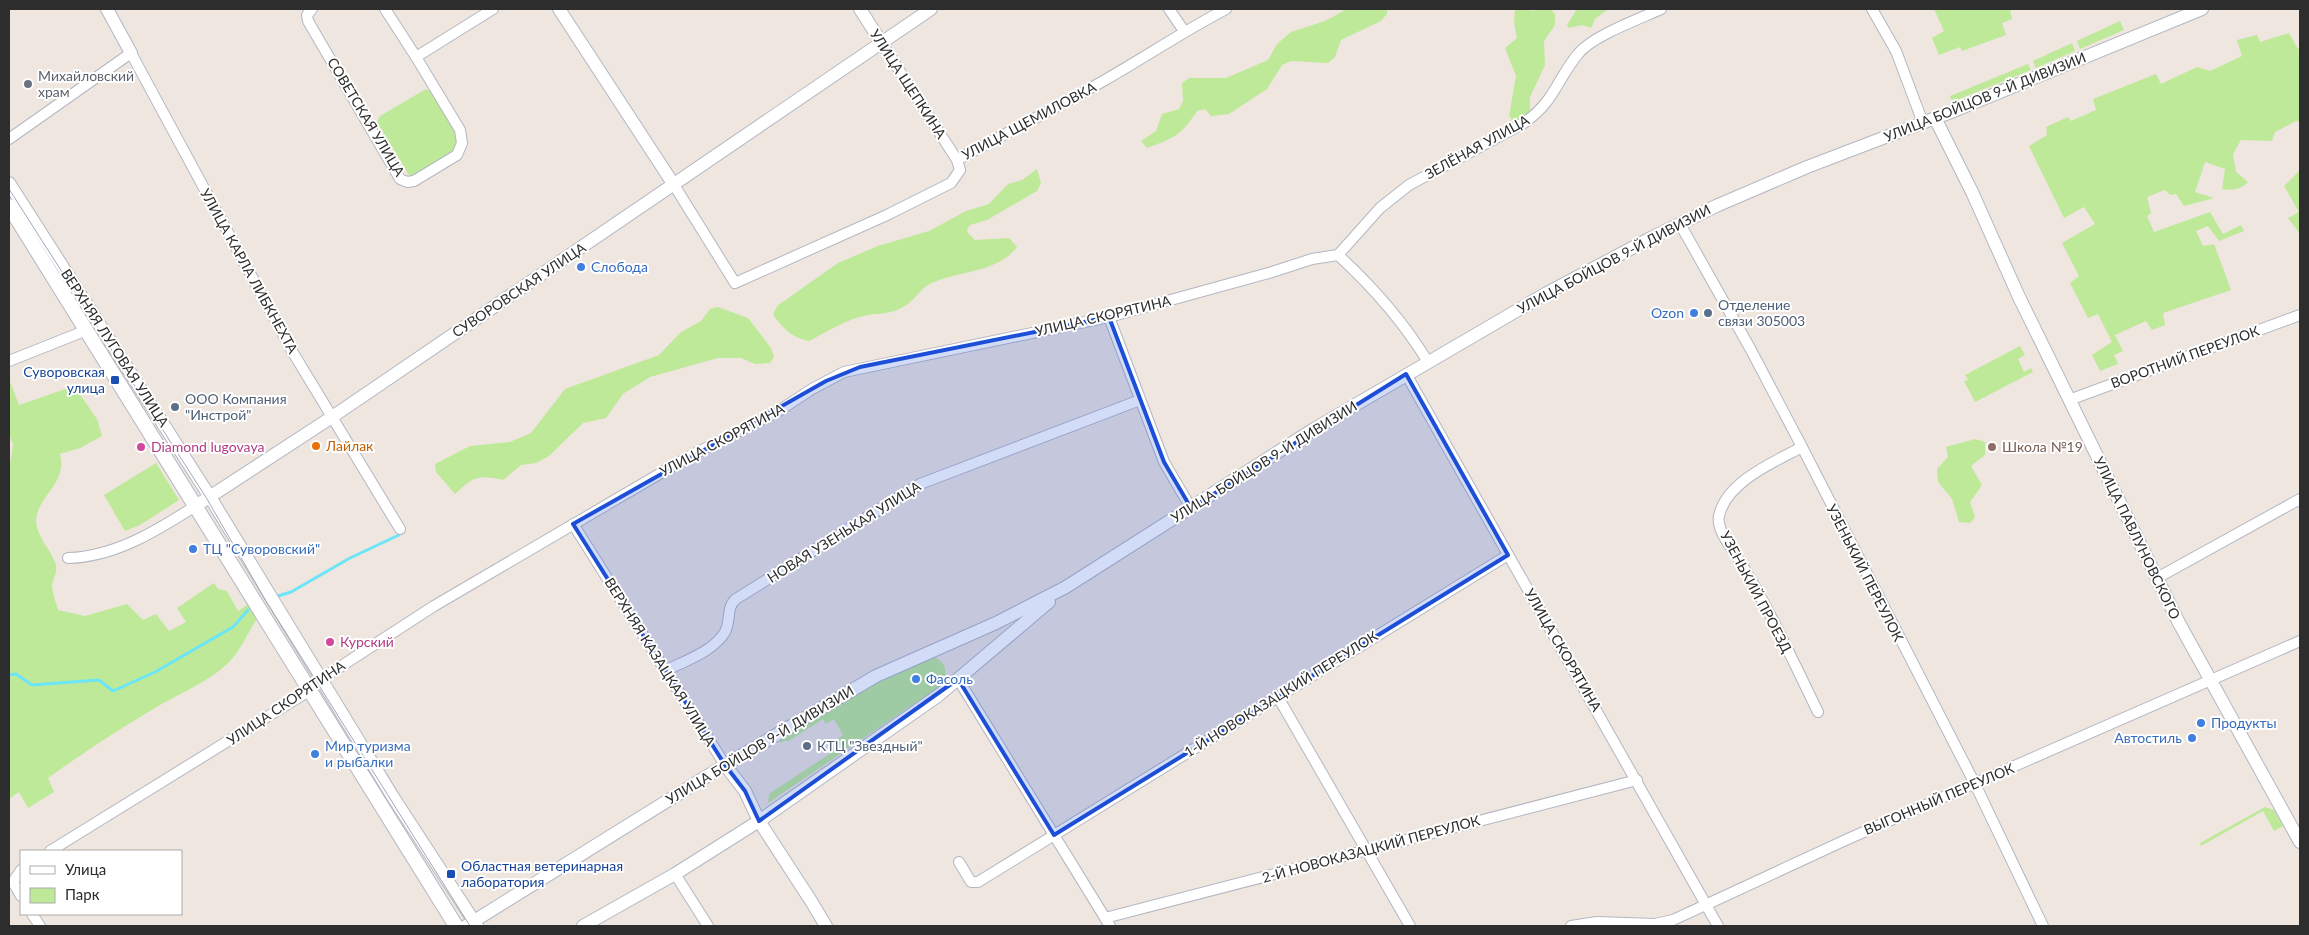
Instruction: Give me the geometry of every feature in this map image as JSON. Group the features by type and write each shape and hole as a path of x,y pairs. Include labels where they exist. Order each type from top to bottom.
{"main road":[{"name":"ВЕРХНЯЯ ЛУГОВАЯ УЛИЦА","path":"9,206 197,505 309,691 456,926"}],"street":[{"name":"УЛИЦА КАРЛА ЛИБКНЕХТА","path":"107,9 292,351 400,529"},
{"name":"СОВЕТСКАЯ УЛИЦА","path":"312,9 307,15 308,21 400,179 407,182 414,181 456,154 462,143 460,130 385,9"},
{"path":"416,57 494,9"},
{"path":"559,9 674,185"},
{"name":"УЛИЦА ЩЕПКИНА","path":"860,9 957,160"},
{"name":"СУВОРОВСКАЯ УЛИЦА","path":"68,558 84,558 118,548 175,519 210,497 332,417 930,9"},
{"path":"1169,9 1184,31"},
{"name":"УЛИЦА ЩЕМИЛОВКА","path":"674,185 735,283 886,215 952,182 960,170 957,160 1103,82 1184,31 1226,9"},
{"name":"ЗЕЛЁНАЯ УЛИЦА","path":"1338,255 1380,208 1409,185 1524,123 1536,114 1556,90 1578,54 1588,44 1661,9"},
{"name":"УЛИЦА ПАВЛУНОВСКОГО","path":"1872,9 1896,50 1907,84 1972,192 2019,298 2157,578 2210,680 2300,842"},
{"name":"УЛИЦА БОЙЦОВ 9-Й ДИВИЗИИ","path":"472,924 724,766 876,676 996,623 1066,587 1314,429 1547,293 1680,224 1807,166 1929,121 2202,9"},
{"path":"9,139 131,54"},
{"name":"ВЕРХНЯЯ ЛУГОВАЯ УЛИЦА","path":"9,183 210,497 472,924"},
{"name":"УЗЕНЬКИЙ ПЕРЕУЛОК","path":"1680,224 1751,350 1802,447 1975,784 2043,926"},
{"path":"1338,255 1383,299 1428,362"},
{"name":"УЛИЦА СКОРЯТИНА","path":"52,850 309,691 312,685 320,679 419,615 706,446 777,412 812,389 844,372 1109,317 1272,272 1312,259 1338,255"},
{"name":"ВОРОТНИЙ ПЕРЕУЛОК","path":"2069,400 2300,315"},
{"path":"1109,317 1164,462 1191,508"},
{"path":"9,362 87,330"},
{"name":"УЛИЦА СКОРЯТИНА","path":"1406,374 1718,926"},
{"name":"НОВАЯ УЗЕНЬКАЯ УЛИЦА","path":"665,672 716,643 727,628 730,607 736,599 909,490 1140,400"},
{"name":"УЗЕНЬКИЙ ПРОЕЗД","path":"1802,447 1746,478 1729,497 1719,514 1719,521 1722,532 1749,574 1818,712"},
{"path":"2157,578 2300,499"},
{"name":"ВЕРХНЯЯ КАЗАЦКАЯ УЛИЦА","path":"573,524 724,766 746,791 759,822 812,901 826,926"},
{"name":"1-Й НОВОКАЗАЦКИЙ ПЕРЕУЛОК","path":"959,862 971,882 978,882 1508,555"},
{"name":"УЛИЦА БОЙЦОВ 9-Й ДИВИЗИИ","path":"583,926 674,874 759,822 939,695 1066,587"},
{"name":"ВЫГОННЫЙ ПЕРЕУЛОК","path":"1571,926 1597,922 1663,923 1850,838 2300,641"},
{"path":"958,679 1107,922"},
{"path":"1278,697 1368,850 1410,926"},
{"name":"2-Й НОВОКАЗАЦКИЙ ПЕРЕУЛОК","path":"1107,922 1368,850 1637,780"},
{"path":"20,872 13,882 20,894"},
{"path":"674,874 708,926"},
{"path":"33,915 40,926"}],"highlighted area":[{"path":"1109,317 1164,462 1191,508 1406,374 1508,555 1054,835 958,679 759,821 745,791 725,765 573,524 826,381 860,367"}],"green space":[{"path":"1347,9 1387,9 1387,14 1381,21 1341,40 1335,57 1328,63 1291,61 1282,65 1267,89 1229,114 1211,116 1205,109 1197,111 1186,126 1170,139 1147,148 1141,141 1156,131 1162,114 1179,109 1183,101 1182,83 1189,78 1226,78 1268,60 1277,44 1291,32 1325,21"},
{"path":"1515,9 1529,9 1531,11 1550,9 1555,14 1555,25 1544,41 1545,65 1530,97 1530,112 1518,122 1512,120 1509,116 1516,76 1505,48 1517,38 1514,23"},
{"path":"1577,9 1608,9 1595,19 1591,28 1582,25 1569,28 1567,25"},
{"path":"1934,9 2010,9 2012,19 2002,23 2006,35 1962,51 1960,47 1939,55 1932,38 1944,31"},
{"path":"2120,21 2124,30 2080,49 2077,41"},
{"path":"2289,33 2298,49 2300,48 2300,122 2296,121 2275,132 2272,141 2241,140 2233,154 2236,172 2248,182 2240,188 2233,190 2222,189 2225,169 2205,162 2195,192 2214,198 2184,206 2176,194 2170,195 2165,190 2147,197 2151,213 2147,216 2154,232 2210,212 2223,234 2241,225 2244,231 2219,241 2208,226 2196,231 2203,246 2214,244 2231,290 2163,313 2165,325 2152,330 2146,321 2115,335 2123,351 2114,355 2118,364 2100,371 2092,355 2112,342 2098,314 2088,318 2070,283 2079,276 2062,243 2095,224 2084,207 2064,218 2029,146 2047,135 2046,127 2068,117 2071,121 2096,110 2093,99 2156,74 2161,84 2197,67 2210,71 2242,56 2237,40 2257,35 2260,42"},
{"path":"2072,43 2075,51 2036,68 2033,61"},
{"path":"2028,64 2031,70 1952,102 1950,96"},
{"path":"426,89 432,92 458,137 454,150 410,177 377,122 380,116"},
{"path":"1037,169 1041,183 1037,191 987,220 970,225 967,229 968,233 975,240 1009,238 1017,247 1000,261 978,270 934,282 900,309 853,319 809,341 798,338 788,332 773,315 777,306 838,263 878,246 929,231 966,211 989,204 1008,184 1022,180"},
{"path":"2300,170 2300,234 2288,218 2299,212 2284,186"},
{"path":"718,307 748,318 771,348 774,357 770,363 755,364 741,358 718,358 650,377 623,394 606,418 583,423 549,456 536,463 521,465 503,480 487,477 476,478 455,494 436,472 435,464 470,446 510,442 531,433 565,389 659,355 681,332 701,321 710,309"},
{"path":"2020,346 2025,355 2018,359 2024,372 2031,368 2033,372 1975,402 1964,381 1968,380 1965,375"},
{"path":"9,379 19,405 74,386 97,419 102,436 80,448 60,454 60,474 37,513 37,528 56,565 52,587 58,610 85,616 127,604 143,620 156,614 169,631 186,622 177,608 214,583 218,589 227,591 238,611 250,603 259,616 238,651 223,668 206,680 117,731 48,778 54,792 28,808 19,792 9,799 9,470 13,445 9,433"},
{"path":"1975,439 1985,442 1985,455 1971,466 1982,485 1970,502 1975,517 1970,523 1959,522 1952,499 1938,482 1937,469 1948,457 1946,447"},
{"path":"156,463 179,500 140,525 125,531 104,495"},
{"path":"934,657 942,662 945,669 945,677 940,686 768,803 769,794 840,747 836,740 843,735 834,719 826,724 823,719 787,742 786,740 781,743 779,740 744,762 742,760 878,680"},
{"path":"2265,807 2274,810 2283,826 2274,831 2263,811 2201,846 2200,843"}],"waterway":[{"path":"275,597 291,592 350,558 399,535"},
{"path":"9,675 16,674 32,685 99,680 113,691 155,672 233,627 248,610"}],"tram line":[{"path":"9,189 207,499 266,601 470,926"}],"place":[{"name":"Михайловский храм","path":"28,84"},
{"name":"Слобода","path":"581,267"},
{"name":"Ozon","path":"1694,313"},
{"name":"Отделение связи 305003","path":"1708,313"},
{"name":"Суворовская улица","path":"115,380"},
{"name":"ООО Компания \"Инстрой\"","path":"175,407"},
{"name":"Лайлак","path":"316,446"},
{"name":"Diamond lugovaya","path":"141,447"},
{"name":"Школа №19","path":"1992,447"},
{"name":"ТЦ \"Суворовский\"","path":"193,549"},
{"name":"Курский","path":"330,642"},
{"name":"Фасоль","path":"916,679"},
{"name":"Продукты","path":"2201,723"},
{"name":"Автостиль","path":"2192,738"},
{"name":"КТЦ \"Звездный\"","path":"807,746"},
{"name":"Мир туризма и рыбалки","path":"315,754"},
{"name":"Областная ветеринарная лаборатория","path":"451,874"}]}
